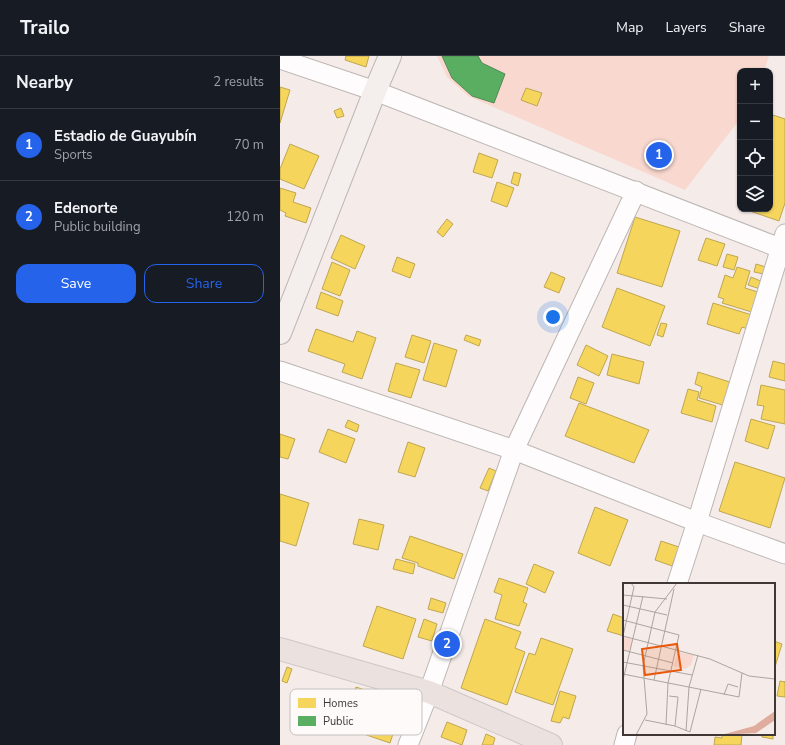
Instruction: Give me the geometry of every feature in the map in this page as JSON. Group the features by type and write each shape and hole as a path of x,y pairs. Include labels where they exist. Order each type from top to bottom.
{"main road":[{"path":"280,649 419,689"},
{"path":"422,690 551,745"}],"street":[{"path":"280,333 390,56"},
{"path":"280,59 375,91 636,191 783,244 677,583"},
{"path":"422,710 514,450 636,191"},
{"path":"280,371 514,450 697,522 785,554"},
{"path":"408,745 412,735"},
{"path":"624,745 627,735"}],"shaded area":[{"path":"437,56 769,56 765,68 737,68 737,123 685,190 468,96 447,77"}],"building: Homes":[{"path":"346,56 369,56 366,67 345,60"},
{"path":"280,87 290,90 280,123"},
{"path":"526,88 542,93 537,106 521,100"},
{"path":"341,108 344,116 337,118 334,111"},
{"path":"773,115 785,119 785,203 779,221 753,212 773,212"},
{"path":"290,144 319,156 304,189 280,179 280,169"},
{"path":"479,153 498,160 492,178 473,172"},
{"path":"514,172 521,174 518,186 511,183"},
{"path":"497,182 514,188 507,207 491,201"},
{"path":"280,188 296,193 293,202 311,208 306,223 285,216 286,213 280,210"},
{"path":"635,217 680,231 662,287 617,273"},
{"path":"447,219 453,224 443,237 437,232"},
{"path":"341,235 365,246 355,269 331,258"},
{"path":"706,238 725,244 717,266 698,260"},
{"path":"727,254 738,257 734,270 723,267"},
{"path":"397,257 415,264 410,278 392,271"},
{"path":"332,262 350,270 340,296 322,289"},
{"path":"756,264 766,267 764,274 754,272"},
{"path":"737,267 750,271 745,288 761,293 755,313 722,303 724,299 718,297 725,275 733,278"},
{"path":"551,272 565,278 559,293 544,287"},
{"path":"751,277 763,282 760,289 748,285"},
{"path":"617,288 665,306 650,346 602,327"},
{"path":"321,292 343,301 338,316 316,308"},
{"path":"713,303 752,315 748,329 742,327 739,334 707,324"},
{"path":"661,323 667,324 663,337 657,335"},
{"path":"316,329 353,342 357,331 376,338 362,379 342,372 345,364 308,351"},
{"path":"412,335 431,341 424,363 405,357"},
{"path":"466,335 481,340 479,346 464,340"},
{"path":"434,343 457,350 446,387 423,380"},
{"path":"586,345 608,356 599,376 577,365"},
{"path":"612,354 644,362 639,384 607,375"},
{"path":"773,361 785,364 785,381 769,377"},
{"path":"396,363 420,370 411,398 388,391"},
{"path":"698,372 733,383 726,406 699,398 702,387 695,384"},
{"path":"578,377 594,383 586,404 570,398"},
{"path":"761,385 785,390 785,424 761,419 764,406 757,405"},
{"path":"688,389 699,392 697,400 716,406 712,422 681,413"},
{"path":"579,403 649,430 634,463 565,436"},
{"path":"751,419 775,426 768,449 745,441"},
{"path":"348,420 359,425 357,432 345,427"},
{"path":"328,429 355,439 346,463 319,452"},
{"path":"280,434 295,439 288,459 280,457"},
{"path":"408,442 425,448 415,477 398,472"},
{"path":"735,462 785,478 770,528 719,511"},
{"path":"489,468 496,471 488,491 480,488"},
{"path":"280,494 309,503 296,546 280,541"},
{"path":"595,507 628,520 610,566 578,553"},
{"path":"359,519 384,525 378,550 353,544"},
{"path":"410,536 463,554 454,579 418,566 418,563 402,558"},
{"path":"661,541 679,547 672,566 655,560"},
{"path":"396,559 415,564 413,574 393,569"},
{"path":"534,564 554,572 545,593 526,584"},
{"path":"499,578 528,588 523,602 527,604 519,626 495,619 502,595 494,592"},
{"path":"431,598 446,603 443,613 428,609"},
{"path":"377,606 416,619 403,659 363,646"},
{"path":"613,614 623,618 623,636 607,631"},
{"path":"424,619 437,624 432,641 418,637"},
{"path":"485,619 521,632 515,648 525,652 507,705 461,688"},
{"path":"541,638 573,649 553,705 515,692 529,653 535,655"},
{"path":"775,641 782,644 775,667"},
{"path":"287,667 292,669 287,683 282,681"},
{"path":"780,681 785,682 785,697 777,696"},
{"path":"560,691 576,696 569,719 563,717 560,723 551,721"},
{"path":"447,722 467,730 462,745 441,737"},
{"path":"486,734 495,738 493,745 482,745"},
{"path":"366,735 393,735 390,743"},
{"path":"722,735 742,735 741,745 714,745 715,737 722,738"},
{"path":"762,735 773,735 773,739 762,737"}],"building: Public":[{"path":"442,56 478,56 482,63 505,74 494,103 472,96 452,78"}],"place":[{"name":"Estadio de Guayubín","path":"659,155"},
{"name":"Edenorte","path":"447,644"}]}
